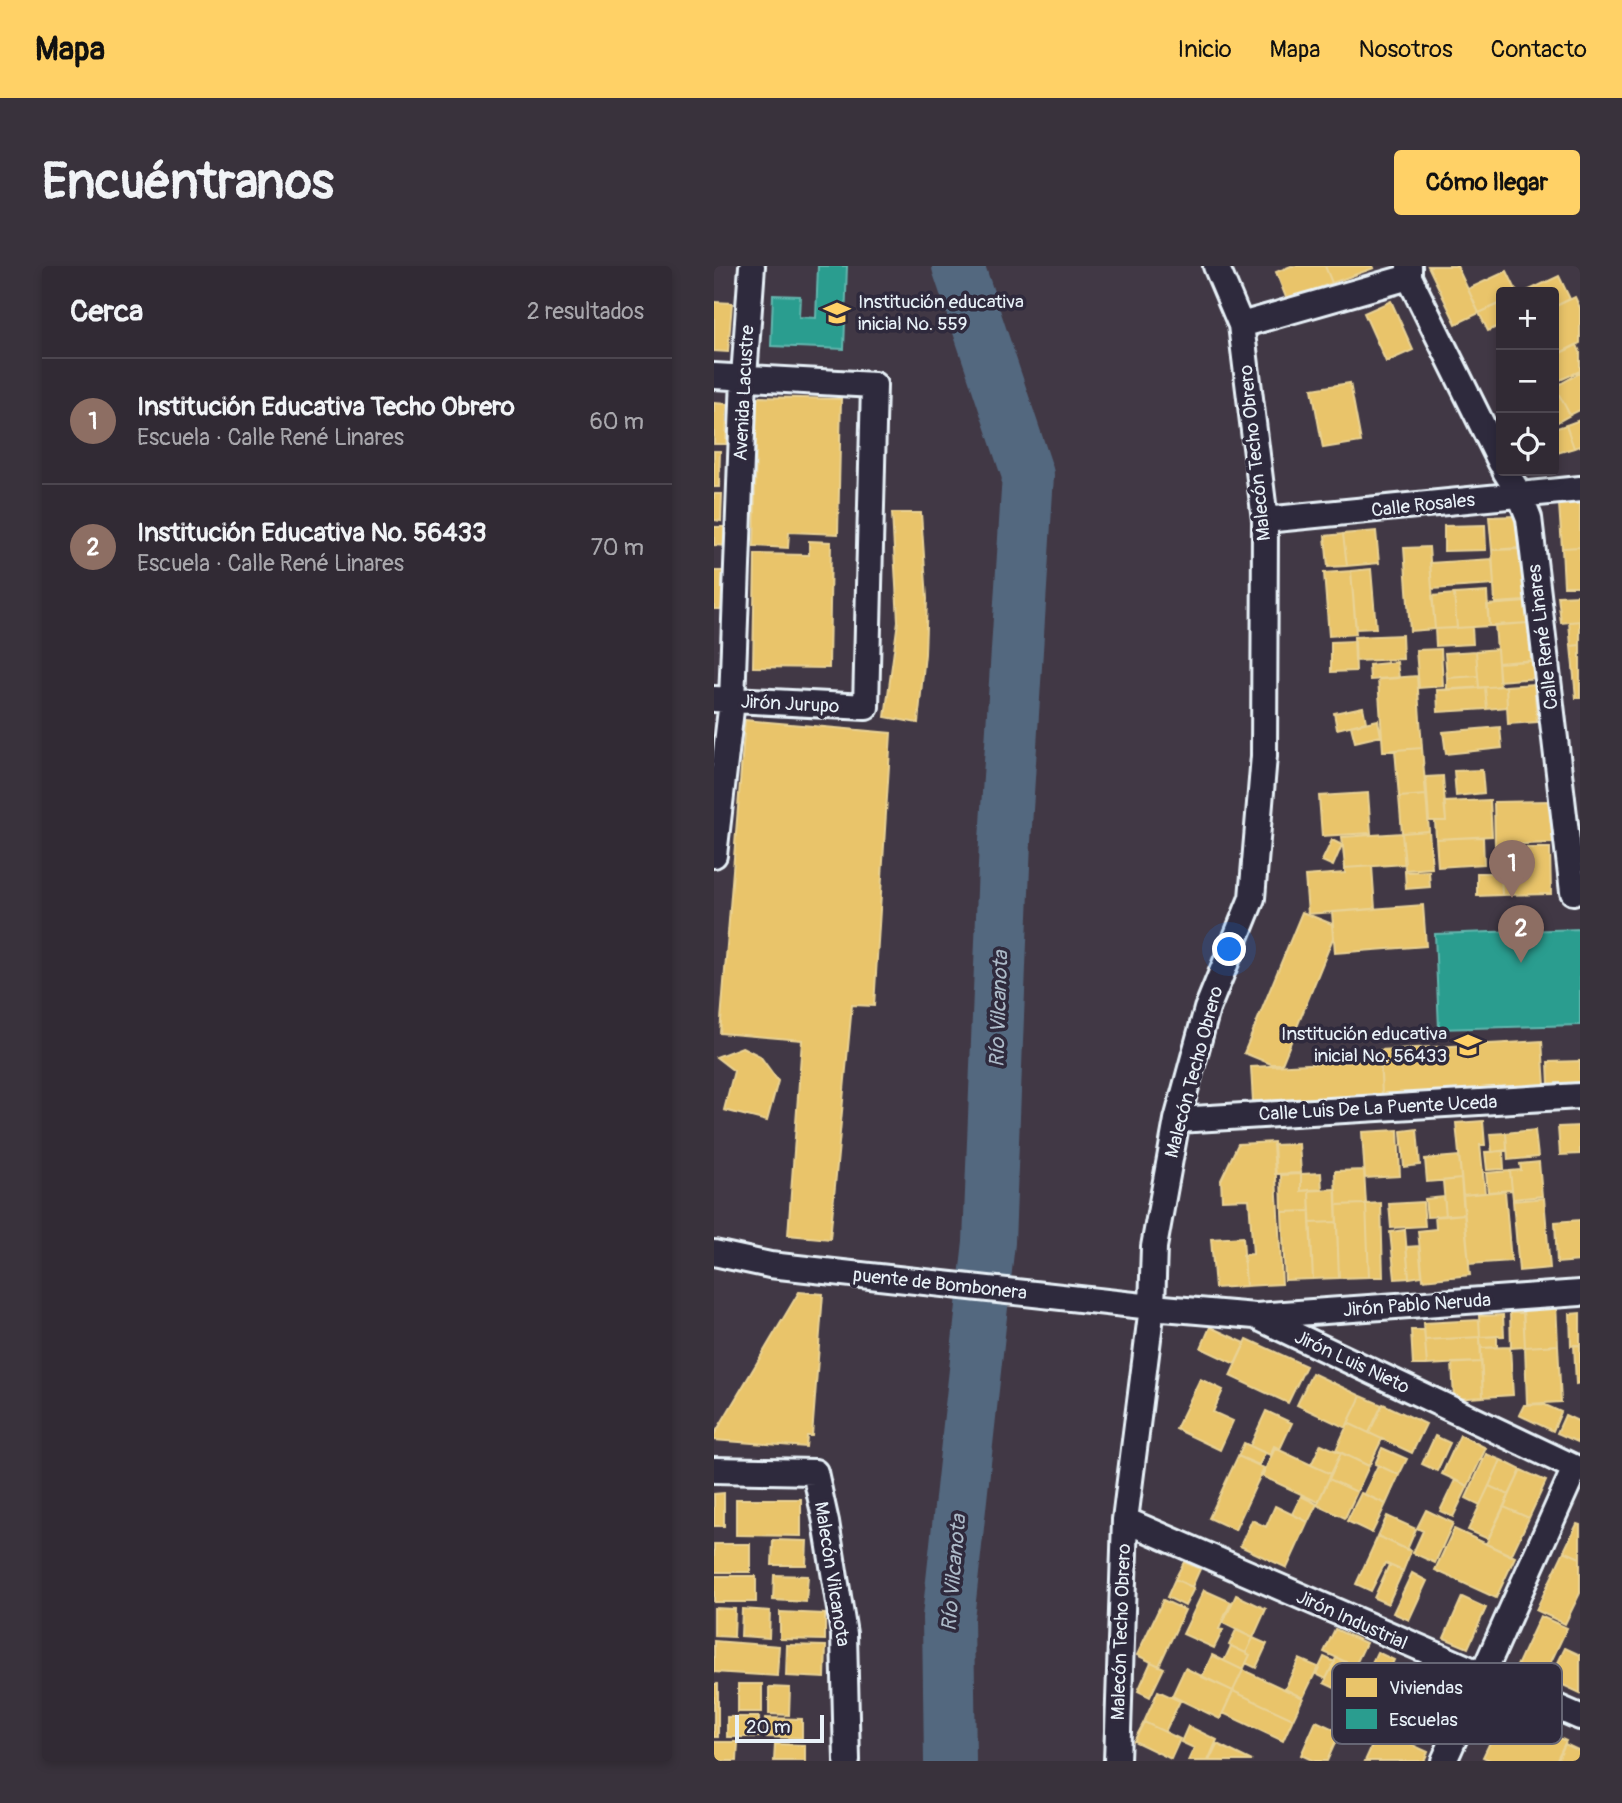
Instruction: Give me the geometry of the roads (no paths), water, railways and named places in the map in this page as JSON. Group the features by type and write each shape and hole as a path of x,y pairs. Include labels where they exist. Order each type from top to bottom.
{"street":[{"name":"Avenida Lacustre","path":"714,848 752,266"},
{"name":"Malecón Techo Obrero","path":"1117,1761 1125,1520 1152,1307 1154,1247 1177,1120 1207,1009 1252,898 1264,756 1265,520 1241,325 1216,266"},
{"path":"1241,325 1409,272 1496,454"},
{"path":"714,376 744,377"},
{"name":"Jirón Jurupo","path":"723,700 866,707 874,385 744,377"},
{"name":"Calle René Linares","path":"1509,476 1529,518 1573,892"},
{"name":"Calle Rosales","path":"1265,520 1580,489"},
{"name":"Calle Luis De La Puente Uceda","path":"1177,1120 1580,1096"},
{"name":"puente de Bombonera","path":"714,1253 770,1265 1110,1303"},
{"name":"Jirón Pablo Neruda","path":"1255,1316 1580,1293"},
{"name":"Jirón Luis Nieto","path":"1110,1303 1255,1316 1578,1469"},
{"path":"1487,1663 1578,1469"},
{"name":"Malecón Vilcanota","path":"714,1470 815,1472 844,1634 847,1761"},
{"name":"Jirón Industrial","path":"1125,1520 1451,1663"},
{"name":"Jirón Industrial","path":"1562,1710 1580,1717"},
{"path":"1444,1761 1451,1744"}],"waterway":[{"name":"Río Vilcanota","path":"950,1761 948,1618 989,1242 1005,841 1028,475 958,266"}],"place":[{"name":"Institución educativa inicial No. 559","path":"837,313"},
{"name":"Institución Educativa Techo Obrero","path":"1512,898"},
{"name":"Institución Educativa No. 56433","path":"1521,963"},
{"name":"Institución educativa inicial No. 56433","path":"1468,1045"}]}
